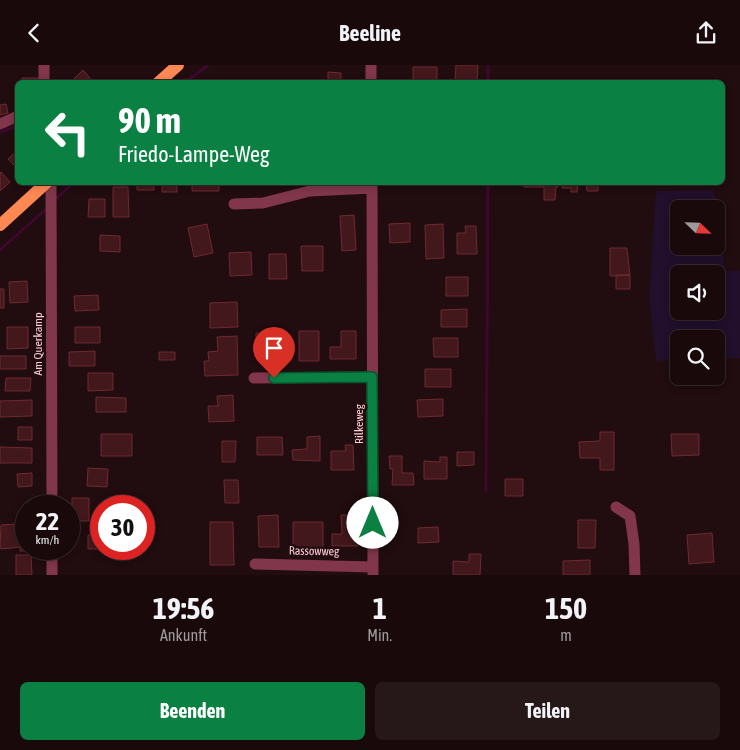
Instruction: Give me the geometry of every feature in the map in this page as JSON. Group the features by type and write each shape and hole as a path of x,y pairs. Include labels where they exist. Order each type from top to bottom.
{"main road":[{"path":"161,80 178,65"},
{"path":"0,225 44,185"}],"street":[{"path":"44,65 44,80"},
{"path":"371,65 371,80"},
{"path":"0,124 15,117"},
{"name":"Am Querkamp","path":"51,185 52,495"},
{"path":"234,204 263,203 310,191 372,185"},
{"name":"Rilkeweg","path":"372,185 373,571"},
{"path":"254,378 372,377"},
{"path":"616,507 630,516 634,544 635,575"},
{"path":"52,560 52,575"},
{"name":"Rassowweg","path":"255,564 373,571"}],"shaded area":[{"path":"714,190 715,200 670,200 670,255 723,255 724,265 670,265 670,320 725,320 725,270 740,271 740,358 725,359 725,330 670,330 670,360 656,361 649,297 656,191"}],"building":[{"path":"456,65 478,65 477,80 455,80"},
{"path":"413,67 437,67 437,80 413,80"},
{"path":"83,70 91,80 73,80"},
{"path":"328,72 341,73 341,80 328,80"},
{"path":"22,78 41,78 41,80 22,80"},
{"path":"6,104 8,113 0,115 0,105"},
{"path":"15,153 15,166 8,159"},
{"path":"0,173 10,182 0,191"},
{"path":"137,185 154,185 154,190 137,190"},
{"path":"162,185 177,185 177,192 162,192"},
{"path":"192,185 219,185 219,191 192,191"},
{"path":"524,185 558,185 556,187 555,200 544,200 544,187 524,187"},
{"path":"562,185 578,185 577,192 571,192 571,188 562,188"},
{"path":"586,185 598,185 598,191 587,191"},
{"path":"113,187 128,187 129,217 113,217"},
{"path":"89,199 105,199 105,217 88,217"},
{"path":"354,215 356,250 342,251 340,216"},
{"path":"410,223 410,242 390,243 389,224"},
{"path":"207,224 213,253 194,257 188,228"},
{"path":"443,224 444,258 426,259 425,225"},
{"path":"465,226 476,226 477,254 457,254 457,233 466,233"},
{"path":"100,235 120,236 120,252 100,251"},
{"path":"301,246 323,246 323,271 302,271"},
{"path":"610,248 627,248 630,275 610,276"},
{"path":"251,252 252,275 230,276 229,253"},
{"path":"269,254 286,254 287,279 269,279"},
{"path":"616,275 630,275 630,289 616,289"},
{"path":"446,277 468,277 468,296 446,296"},
{"path":"27,281 28,302 10,303 9,282"},
{"path":"0,289 4,289 4,308 0,308"},
{"path":"98,295 99,310 75,311 74,296"},
{"path":"237,302 238,327 210,328 210,303"},
{"path":"467,309 467,327 441,327 441,310"},
{"path":"7,327 28,327 28,348 7,349"},
{"path":"75,327 100,327 100,343 75,343"},
{"path":"299,331 319,331 319,361 299,361"},
{"path":"341,331 356,331 356,359 330,359 330,347 341,347"},
{"path":"256,333 280,333 280,350 256,351"},
{"path":"237,336 238,375 205,376 204,361 209,361 208,352 218,351 217,337"},
{"path":"433,338 458,338 458,357 434,357"},
{"path":"95,351 95,366 69,366 69,352"},
{"path":"159,352 175,352 175,360 159,360"},
{"path":"0,356 26,356 26,369 0,369"},
{"path":"425,369 451,369 451,387 425,387"},
{"path":"88,373 113,373 113,390 88,391"},
{"path":"6,378 31,378 30,391 5,391"},
{"path":"233,395 234,421 209,422 208,406 218,406 217,396"},
{"path":"96,397 126,398 126,412 96,412"},
{"path":"443,399 443,416 418,417 417,400"},
{"path":"32,400 32,416 0,417 0,401"},
{"path":"18,427 32,427 32,440 18,440"},
{"path":"600,432 614,432 614,470 600,470 600,458 580,458 579,442 600,441"},
{"path":"101,434 132,434 132,456 101,456"},
{"path":"671,434 699,434 699,455 672,456"},
{"path":"320,436 320,461 293,460 292,450 307,449 307,437"},
{"path":"257,437 282,437 283,455 257,455"},
{"path":"222,441 236,441 235,462 222,462"},
{"path":"345,445 353,445 354,470 331,470 331,451 346,451"},
{"path":"0,447 32,448 32,463 0,463"},
{"path":"457,452 474,452 474,465 457,466"},
{"path":"389,456 402,456 402,473 413,473 414,485 392,485 393,469 390,469"},
{"path":"440,457 447,457 447,479 424,479 424,461 440,462"},
{"path":"88,468 108,469 107,487 87,486"},
{"path":"32,473 32,486 18,487 17,474"},
{"path":"505,479 523,479 523,496 505,496"},
{"path":"224,480 238,480 239,503 225,503"},
{"path":"80,498 89,498 89,521 80,521"},
{"path":"278,515 279,547 259,547 258,516"},
{"path":"341,515 357,515 358,546 332,546 332,534 342,534"},
{"path":"578,520 596,520 595,548 578,548"},
{"path":"210,522 233,522 234,565 210,565"},
{"path":"293,522 323,522 323,547 293,547"},
{"path":"15,524 15,548 1,549 1,525"},
{"path":"438,527 439,542 418,543 418,528"},
{"path":"712,533 714,562 689,564 687,535"},
{"path":"88,535 90,535 90,549 88,549"},
{"path":"469,554 481,554 480,575 453,575 453,561 469,562"},
{"path":"16,560 31,560 32,575 16,575"},
{"path":"590,560 590,575 563,575 563,561"}],"waterway":[{"path":"188,80 208,65"},
{"path":"488,65 488,80"},
{"path":"0,132 15,127"},
{"path":"57,198 71,185"},
{"path":"486,491 488,185"},
{"path":"0,250 47,208"}],"route":[{"path":"274,378 372,377 373,523"}]}
